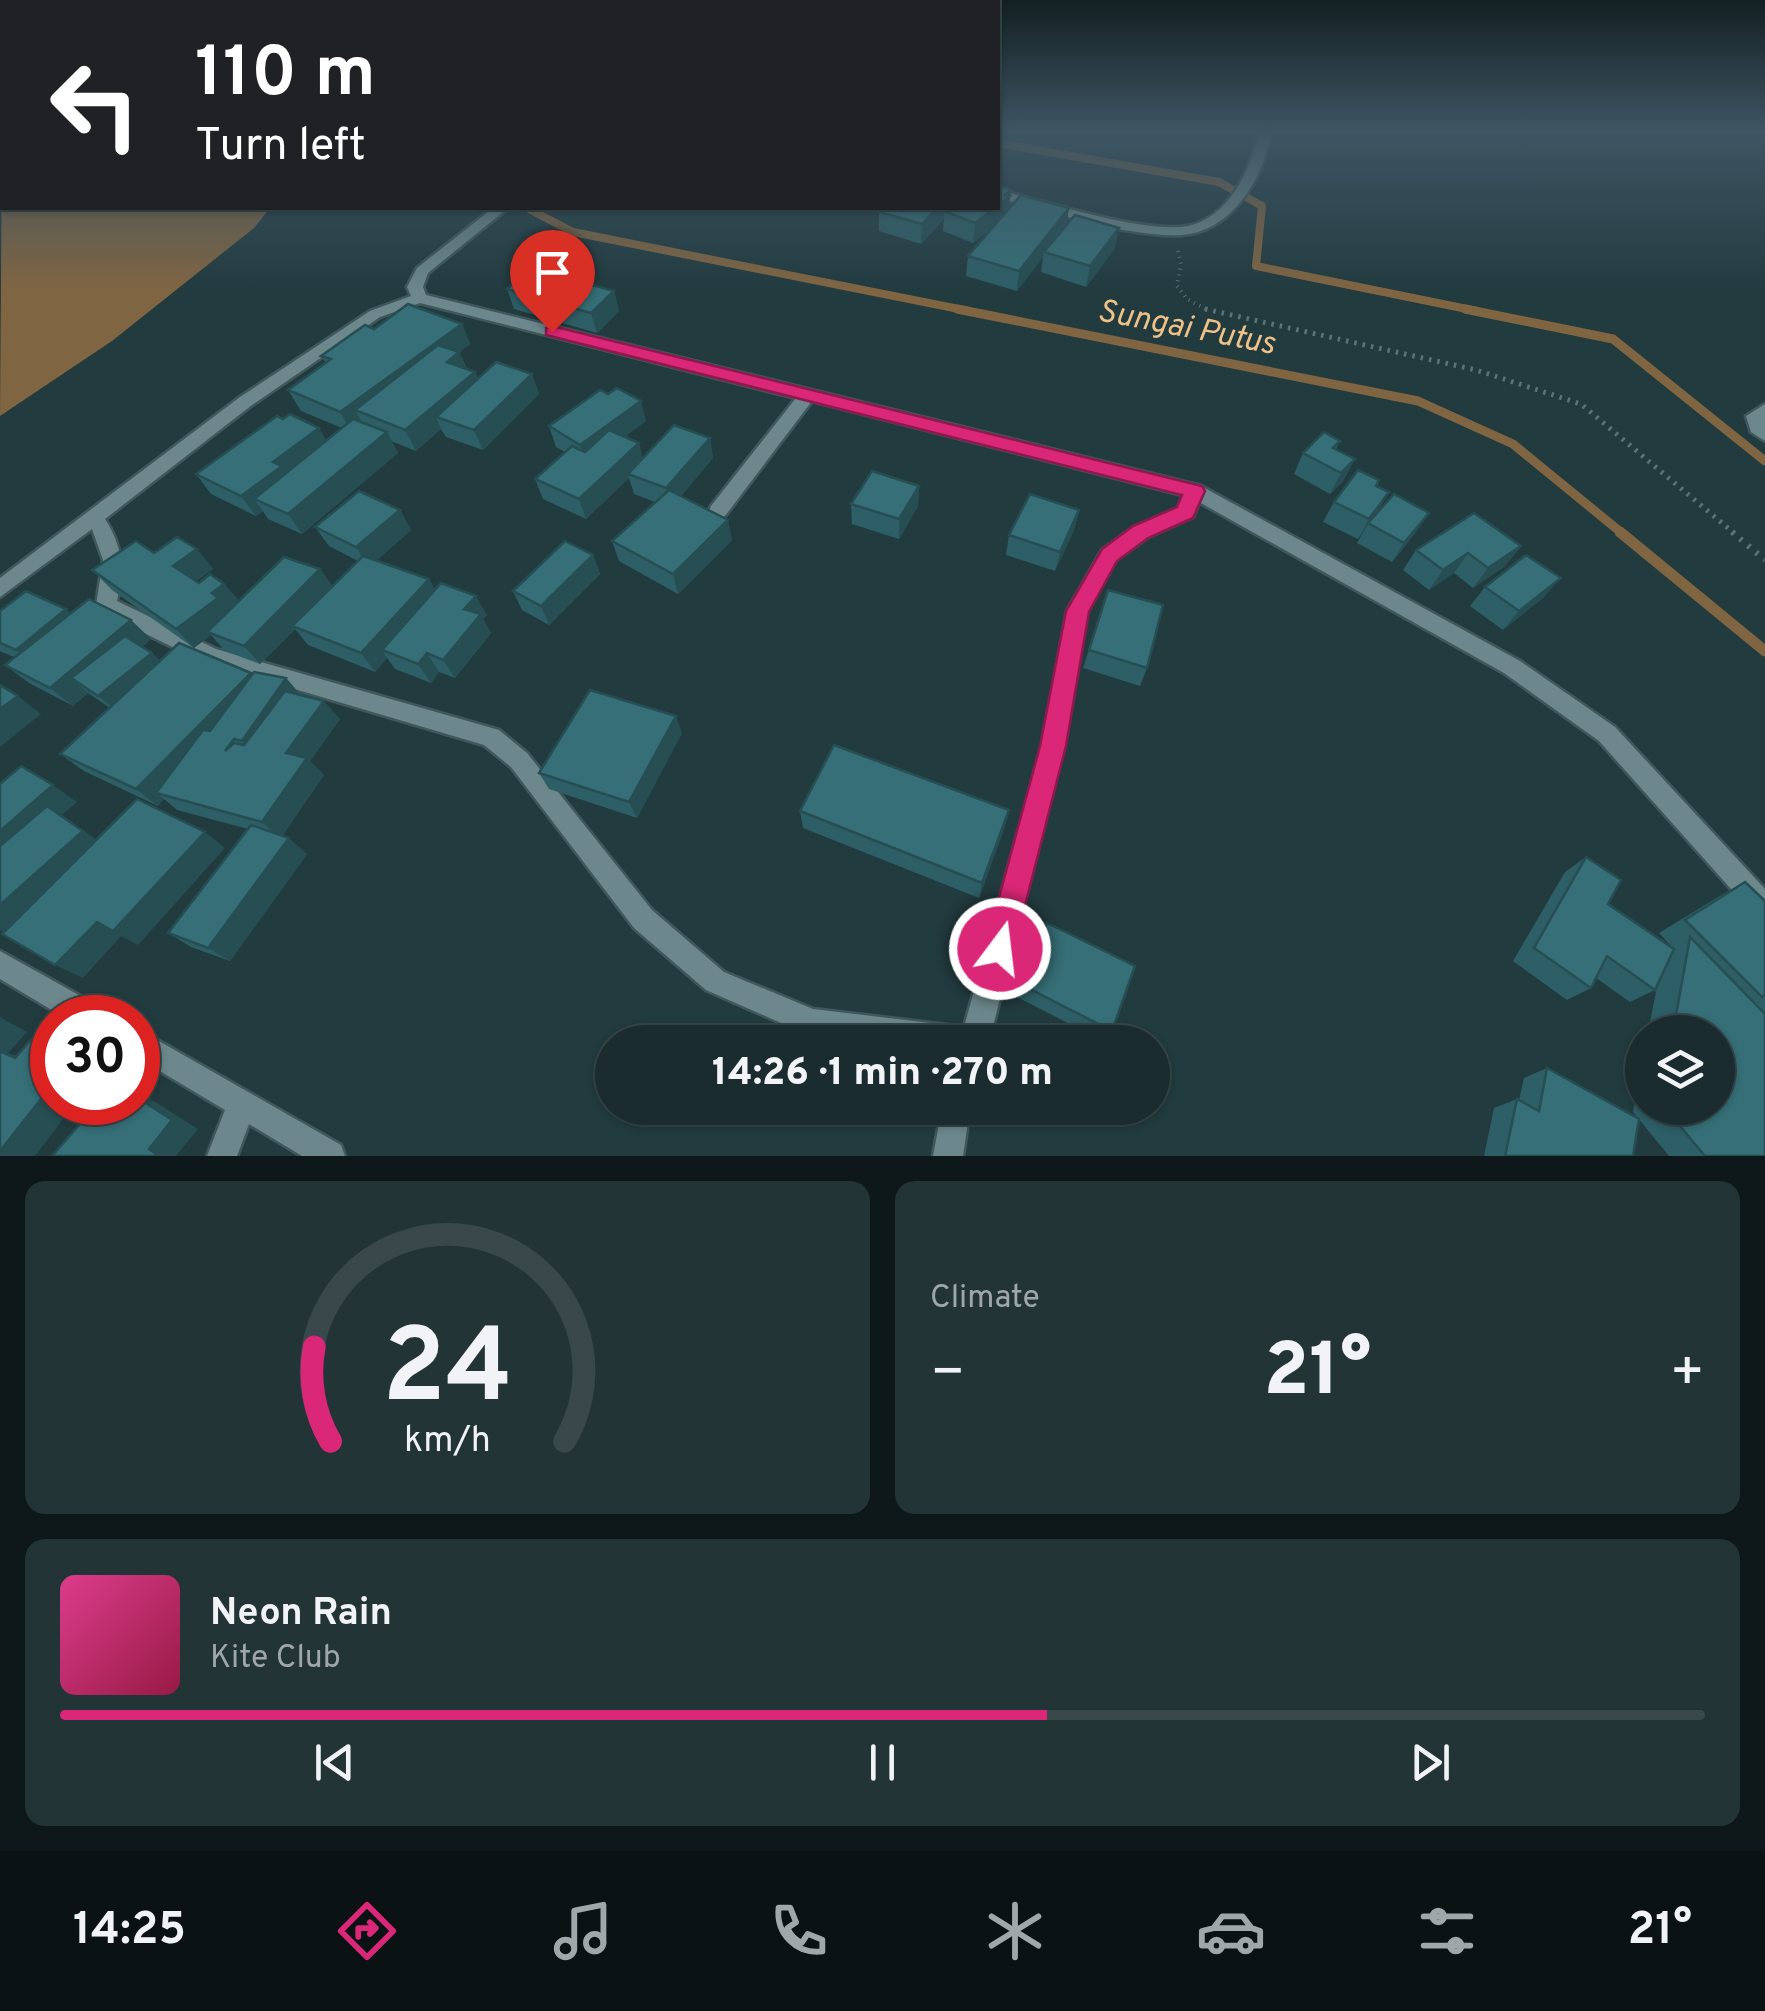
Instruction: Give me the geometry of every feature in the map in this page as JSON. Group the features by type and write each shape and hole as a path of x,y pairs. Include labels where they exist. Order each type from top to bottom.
{"street":[{"path":"1000,194 1172,231 1192,230 1209,221 1248,185"},
{"path":"420,298 415,287 422,271 498,210"},
{"path":"0,589 262,390 375,314 420,298 1194,491 1512,667 1607,734 1765,908"},
{"path":"718,511 809,392"},
{"path":"1765,410 1755,416 1757,428 1765,434"},
{"path":"979,1025 1053,746 1077,611 1110,555 1141,532 1186,512 1194,491"},
{"path":"95,518 114,552 115,567 106,605 211,656 491,736 519,760 642,919 715,981 812,1023 829,1025"},
{"path":"0,964 53,995"},
{"path":"160,1057 330,1156"},
{"path":"222,1156 242,1104"},
{"path":"948,1156 953,1125"}],"path":[{"path":"1172,231 1181,264 1177,286 1215,314 1476,370 1581,404 1765,560"}],"shaded area":[{"path":"1,210 268,210 254,228 112,341 0,416"}],"building":[{"path":"1000,186 1011,190 1005,195 1010,196 1000,204"},
{"path":"1021,195 1069,208 1019,271 968,256"},
{"path":"881,210 935,210 922,224"},
{"path":"946,210 992,210 975,223"},
{"path":"1075,215 1119,228 1090,266 1044,252"},
{"path":"539,262 589,275 582,282 614,291 591,313 507,289"},
{"path":"408,304 462,324 340,412 288,390 331,359 321,356 365,325 374,329"},
{"path":"438,345 459,352 447,362 475,372 405,430 355,410"},
{"path":"496,362 532,374 474,430 436,417"},
{"path":"617,388 641,401 580,445 549,426 600,390 608,394"},
{"path":"290,414 319,428 273,462 282,466 241,496 196,474 277,416 283,419"},
{"path":"353,419 387,432 288,514 254,499"},
{"path":"674,425 710,438 666,488 628,474"},
{"path":"609,430 639,443 579,499 535,479 572,446 585,452"},
{"path":"1324,432 1340,441 1333,448 1355,459 1341,473 1303,453"},
{"path":"1358,470 1379,480 1376,486 1389,492 1369,519 1334,502"},
{"path":"872,471 919,486 899,519 851,504"},
{"path":"669,490 728,520 673,574 612,541"},
{"path":"359,491 400,510 356,547 315,527"},
{"path":"1030,494 1079,510 1060,552 1009,535"},
{"path":"1394,494 1429,513 1404,543 1368,523"},
{"path":"1474,513 1521,546 1488,568 1468,553 1443,570 1416,550"},
{"path":"177,537 197,549 173,566 199,583 210,574 224,584 212,593 218,598 176,629 92,570 136,541 154,553"},
{"path":"565,541 593,555 541,606 513,591"},
{"path":"1526,555 1561,578 1519,611 1485,587"},
{"path":"363,556 429,579 361,653 292,626"},
{"path":"284,557 320,569 244,646 207,632"},
{"path":"441,583 476,596 464,609 481,614 443,660 427,653 418,664 382,650"},
{"path":"1108,590 1163,605 1147,668 1089,650"},
{"path":"26,591 66,609 16,650 0,643 0,611"},
{"path":"89,599 131,620 50,688 5,665"},
{"path":"125,636 152,653 98,696 71,678"},
{"path":"179,643 251,673 136,789 60,754"},
{"path":"254,672 286,678 242,741 234,739 225,751 234,743 244,745 285,691 324,701 286,753 307,758 262,822 156,793 203,730 210,731"},
{"path":"0,685 18,696 0,709"},
{"path":"590,690 676,716 629,802 539,773"},
{"path":"834,745 1009,810 982,883 800,811"},
{"path":"21,766 53,785 0,831 0,784"},
{"path":"137,799 205,832 113,931 97,922 55,965 2,934"},
{"path":"47,806 83,831 0,905 0,846"},
{"path":"251,825 289,838 208,948 168,933"},
{"path":"1586,857 1621,880 1608,904 1674,949 1655,990 1607,956 1591,988 1534,948"},
{"path":"1745,882 1765,901 1762,997 1685,920"},
{"path":"1047,923 1135,966 1114,1025 1100,1025 1022,985"},
{"path":"1690,937 1765,1014 1765,1156 1705,1156 1679,1125 1735,1125 1735,1015 1676,1015"},
{"path":"30,1041 30,1113 0,1151 0,1051 15,1058"},
{"path":"1547,1068 1625,1111 1625,1125 1638,1125 1633,1156 1505,1156 1517,1099 1539,1111"},
{"path":"160,1112 172,1120 149,1149 159,1156 52,1156 79,1125 160,1125"}],"waterway":[{"path":"1224,185 1262,206 1256,266 1477,311"},
{"name":"Sungai Putus","path":"531,210 573,232 969,311"},
{"name":"Sungai Putus","path":"957,309 1418,401 1513,444 1623,534"},
{"path":"1465,309 1613,339 1765,461"},
{"name":"Sungai Putus","path":"1620,532 1765,651"}],"route":[{"path":"552,332 768,382 1194,491 1186,512 1141,532 1110,555 1077,611 1053,746 1000,949"}]}
